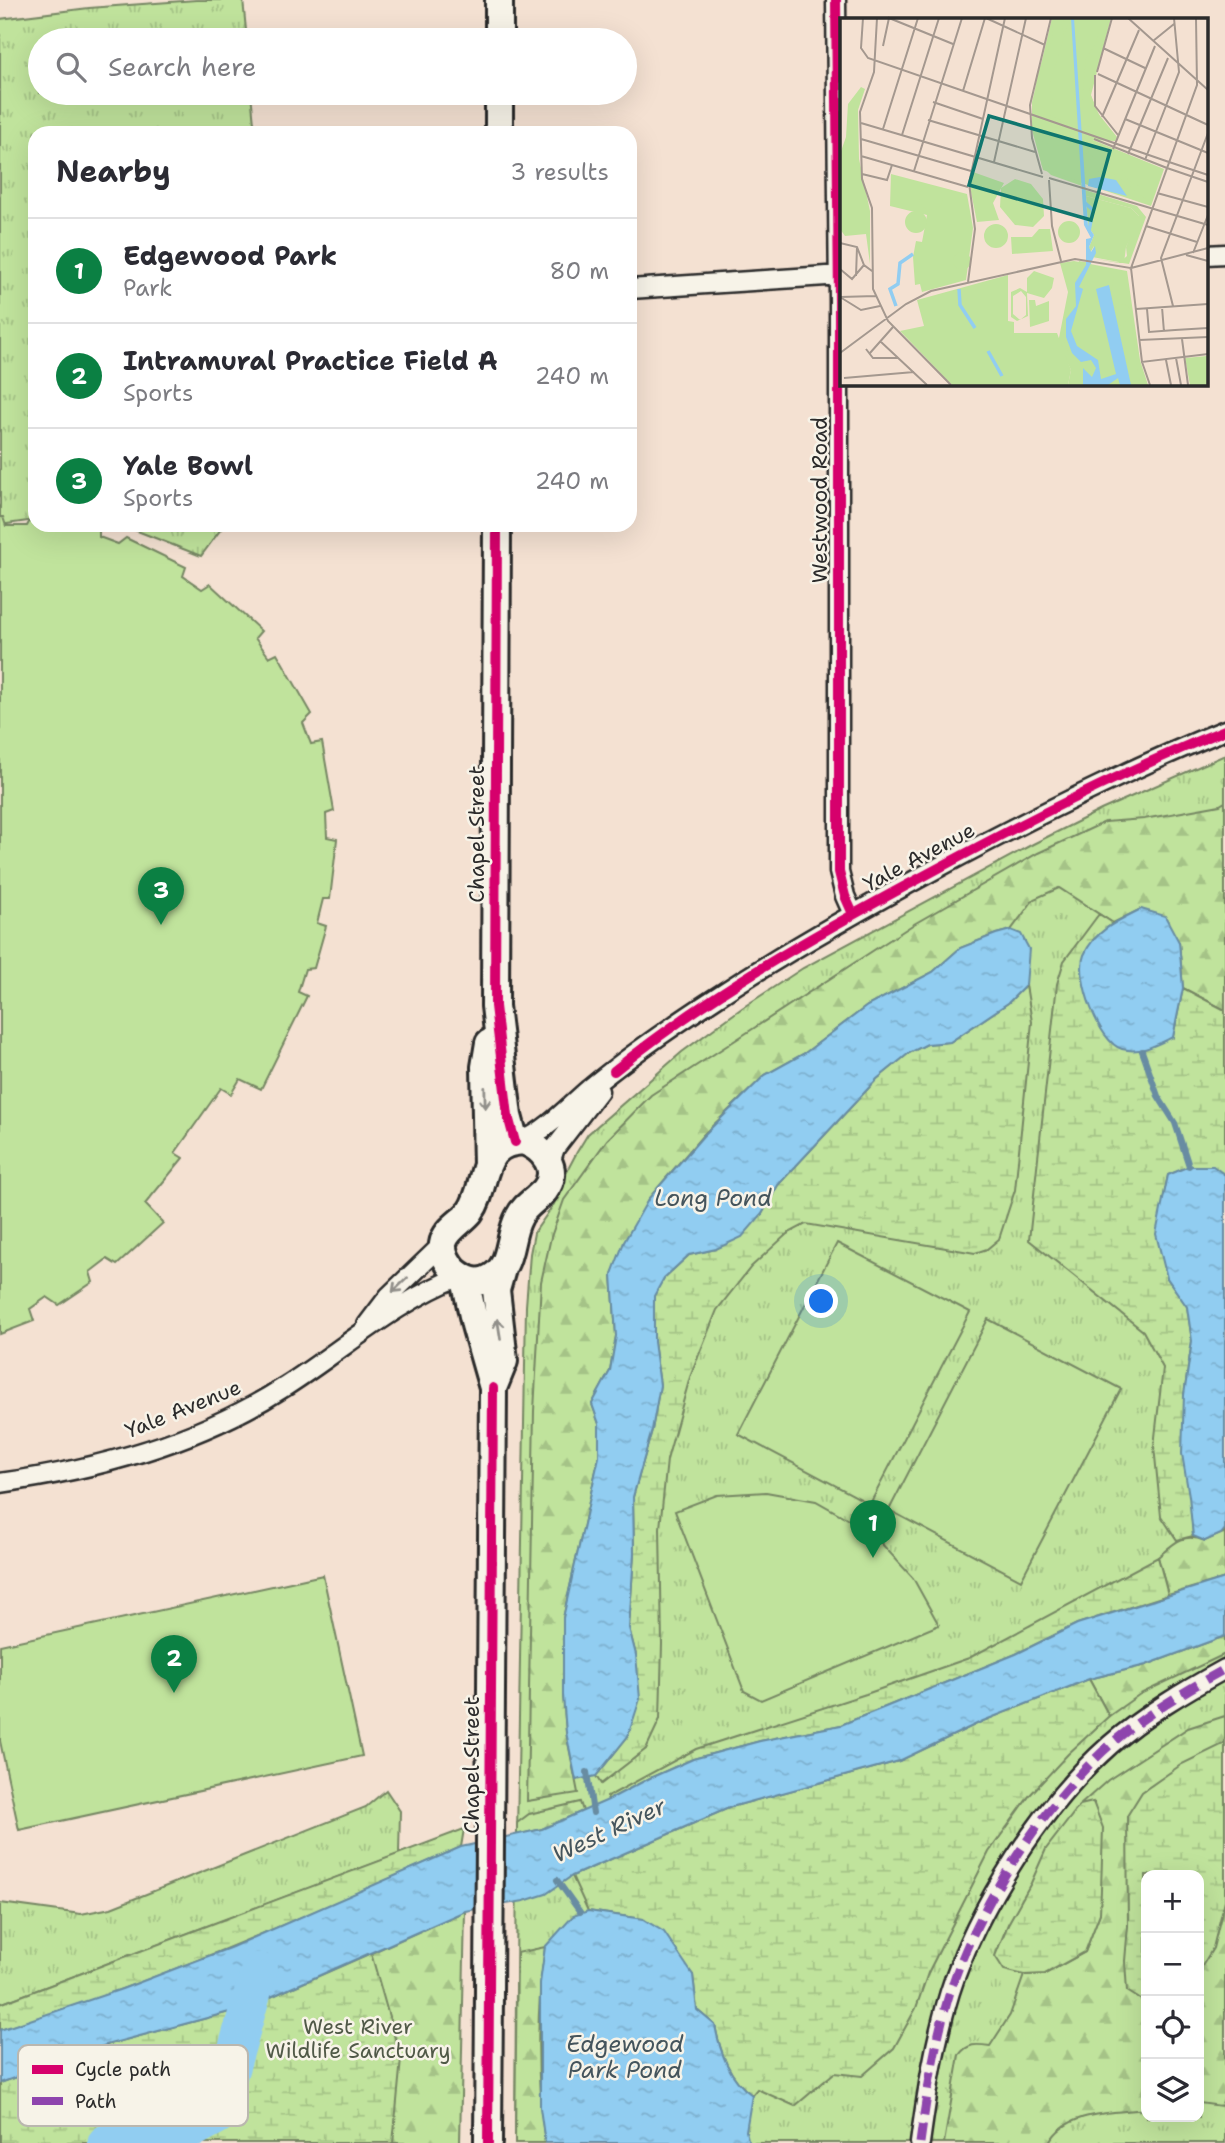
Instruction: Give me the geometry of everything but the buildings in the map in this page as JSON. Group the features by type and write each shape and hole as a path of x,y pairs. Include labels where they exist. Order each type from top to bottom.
{"street":[{"path":"499,0 499,28"},
{"name":"Westwood Road","path":"836,0 840,275 839,872 853,914"},
{"path":"499,105 499,126"},
{"path":"637,289 840,275"},
{"name":"Chapel Street","path":"497,532 495,1006 508,1116 519,1142"},
{"name":"Yale Avenue","path":"519,1142 547,1128 590,1088 651,1040 779,956 1066,800 1225,730"},
{"name":"Chapel Street","path":"487,1166 485,1067 495,1006"},
{"name":"Yale Avenue","path":"550,1163 555,1148 614,1071"},
{"path":"443,1244 448,1233 469,1213 479,1195 487,1166 493,1154 502,1146 519,1142 535,1145 550,1163"},
{"name":"Chapel Street","path":"493,1388 505,1361 496,1290 520,1214 546,1188 551,1176 550,1163"},
{"name":"Yale Avenue","path":"363,1331 389,1296 443,1244"},
{"name":"Chapel Street","path":"443,1244 445,1258 463,1278 493,1388 488,2143"},
{"path":"463,1278 476,1282 485,1280 502,1269"},
{"name":"Yale Avenue","path":"0,1483 84,1468 148,1450 233,1418 283,1388 363,1331 425,1293 463,1278"},
{"path":"920,2143 932,2069 951,1989 984,1916 1029,1838 1075,1780 1112,1743 1168,1703 1225,1669"}],"green space":[{"path":"196,0 243,0 246,28 28,28 28,105 252,105 254,126 28,126 28,521 0,525 0,19 89,8"},
{"path":"0,517 3,517 6,526 28,524 28,532 99,532 99,537 118,544 126,538 186,567 183,576 202,589 210,584 261,631 255,638 269,657 277,653 312,714 303,723 311,744 322,742 334,811 326,814 327,837 337,839 330,899 323,899 317,923 326,926 314,968 305,969 298,992 307,996 261,1089 240,1079 231,1094 221,1088 175,1153 183,1158 145,1204 163,1223 117,1265 107,1259 90,1272 93,1282 59,1305 47,1297 30,1309 34,1321 0,1334"},
{"path":"140,532 219,532 201,556"},
{"path":"1225,755 1225,2143 515,2143 526,1306 534,1233 554,1204 567,1171 588,1134 682,1052 803,968 1101,810"},
{"path":"1225,802 1225,1010 1183,988 1179,942 1141,909 1113,923 1059,888 1034,899 1011,930 960,948 933,972 867,1006 805,1053 765,1075 703,1135 649,1198 612,1274 616,1336 610,1371 592,1404 599,1424 599,1457 563,1618 566,1732 578,1793 527,1801 534,1411 541,1282 551,1237 564,1200 607,1140 651,1095 914,924 1038,853 1105,822 1144,819"},
{"path":"1099,914 1113,923 1093,940 1173,1037 1183,988 1225,1010 1225,1175 1211,1167 1197,1166 1168,1175 1163,1200 1167,1278 1187,1306 1192,1341 1184,1395 1193,1536 1177,1540 1161,1516 1154,1446 1163,1368 1143,1331 1029,1240 1057,984 1064,961"},
{"path":"1026,985 1032,1022 1015,1190 999,1239 987,1249 975,1253 806,1224 787,1234 751,1267 717,1310 690,1377 667,1460 660,1528 660,1719 646,1749 601,1784 596,1776 628,1736 636,1655 629,1628 634,1553 633,1497 652,1430 660,1385 654,1342 653,1296 664,1278 689,1255 716,1249 762,1214 778,1185 877,1079 909,1053 927,1044 950,1042 1008,1003"},
{"path":"837,1243 970,1312 870,1504 738,1434"},
{"path":"988,1319 1121,1389 1021,1580 889,1510"},
{"path":"766,1492 816,1501 871,1532 913,1578 939,1625 761,1700 744,1691 675,1511 717,1495"},
{"path":"1225,1532 1225,1578 1168,1595 1158,1557 1179,1540 1191,1538 1205,1541"},
{"path":"1158,1557 1168,1595 1077,1624 1016,1654 841,1725 760,1741 693,1759 608,1800 607,1797 696,1749 969,1658"},
{"path":"323,1575 362,1756 19,1830 0,1741 0,1645"},
{"path":"1225,1636 1225,1654 1140,1694 1109,1716 1089,1679 1146,1665"},
{"path":"1089,1679 1109,1716 1068,1754 1030,1795 989,1852 928,1973 916,2008 894,2048 862,2076 834,2073 795,2106 757,2089 752,2095 744,2089 727,2064 715,2025 697,2010 693,1975 643,1919 588,1911 572,1876 731,1807 899,1761 983,1721"},
{"path":"1225,1716 1225,2096 1221,2106 1204,2104 1204,1870 1141,1870 1141,2110 1079,2119 1057,2132 1049,2143 944,2143 959,2055 973,2045 990,2046 1010,2015 1024,1975 1045,1974 1085,1952 1100,1913 1094,1803 1080,1805 1108,1780 1188,1728"},
{"path":"1225,1743 1225,1900 1213,1948 1204,1963 1204,1870 1141,1870 1141,2000 1127,1991 1127,1816 1142,1792 1182,1764"},
{"path":"386,1790 400,1811 399,1854 0,2004 0,1903 81,1914 111,1908 366,1807"},
{"path":"580,1802 583,1811 542,1829 517,1835 517,1823 529,1814"},
{"path":"1093,1802 1103,1828 1100,1913 1085,1952 1045,1974 1024,1975 1004,1970 995,1956 1046,1849 1080,1805"},
{"path":"464,1829 461,1847 347,1897 175,1969 0,2030 0,2004"},
{"path":"465,1911 460,2143 393,2143 371,1953"},
{"path":"545,1947 538,2045 545,2143 515,2143 517,1953"},
{"name":"West River Wildlife Sanctuary","path":"371,1953 401,2059 393,2143 0,2143 0,2083 18,2077 18,2126 248,2126 248,2045 106,2045 248,2007"}],"water":[{"path":"1141,909 1165,916 1179,942 1183,988 1173,1037 1148,1048 1129,1050 1113,1044 1097,1022 1086,993 1082,965 1084,955 1094,939 1116,922"},
{"name":"Long Pond","path":"1011,930 1021,934 1029,949 1026,985 1008,1003 950,1042 927,1044 909,1053 877,1079 778,1185 762,1214 742,1237 716,1249 689,1255 664,1278 654,1296 654,1342 660,1385 652,1430 633,1497 634,1553 629,1628 636,1655 640,1699 628,1736 596,1776 576,1780 566,1732 563,1695 563,1618 599,1457 599,1424 592,1404 610,1371 616,1336 612,1274 624,1242 649,1198 703,1136 765,1075 805,1053 867,1006 933,972 960,948"},
{"path":"1189,1166 1213,1166 1225,1175 1225,1529 1221,1534 1205,1541 1193,1536 1182,1454 1184,1395 1192,1341 1187,1307 1167,1278 1156,1234 1168,1175"},
{"name":"West River","path":"1225,1578 1225,1636 1146,1665 1089,1679 983,1721 899,1761 731,1807 572,1876 546,1894 524,1901 465,1911 248,2007 106,2045 18,2045 18,2077 0,2083 0,2030 122,1989 232,1947 461,1847 542,1829 693,1759 760,1741 841,1725 1016,1654 1077,1624"},
{"name":"Edgewood Park Pond","path":"588,1911 643,1919 664,1932 693,1975 697,2010 715,2025 727,2064 737,2081 752,2095 746,2131 749,2143 545,2143 540,2108 540,1983 545,1947 573,1916"}],"waterway":[{"path":"1142,1051 1158,1096 1175,1123 1189,1166"},
{"name":"West River","path":"587,1772 593,1813"},
{"path":"557,1880 580,1912"},
{"path":"238,2045 259,1971"},
{"path":"106,2143 171,2141 199,2126"}],"marked path":[{"path":"920,2143 932,2067 950,1992 977,1926 1015,1859 1061,1797 1110,1745 1165,1704 1225,1669"}],"cycle path":[{"path":"836,0 839,872 853,914"},
{"path":"497,532 495,1006 508,1116 515,1142"},
{"path":"614,1071 687,1016 764,966 843,920 1072,799 1225,730"},
{"path":"488,2143 493,1388"}],"place":[{"name":"Yale Bowl","path":"161,925"},
{"name":"Edgewood Park","path":"873,1558"},
{"name":"Intramural Practice Field A","path":"174,1693"}]}
